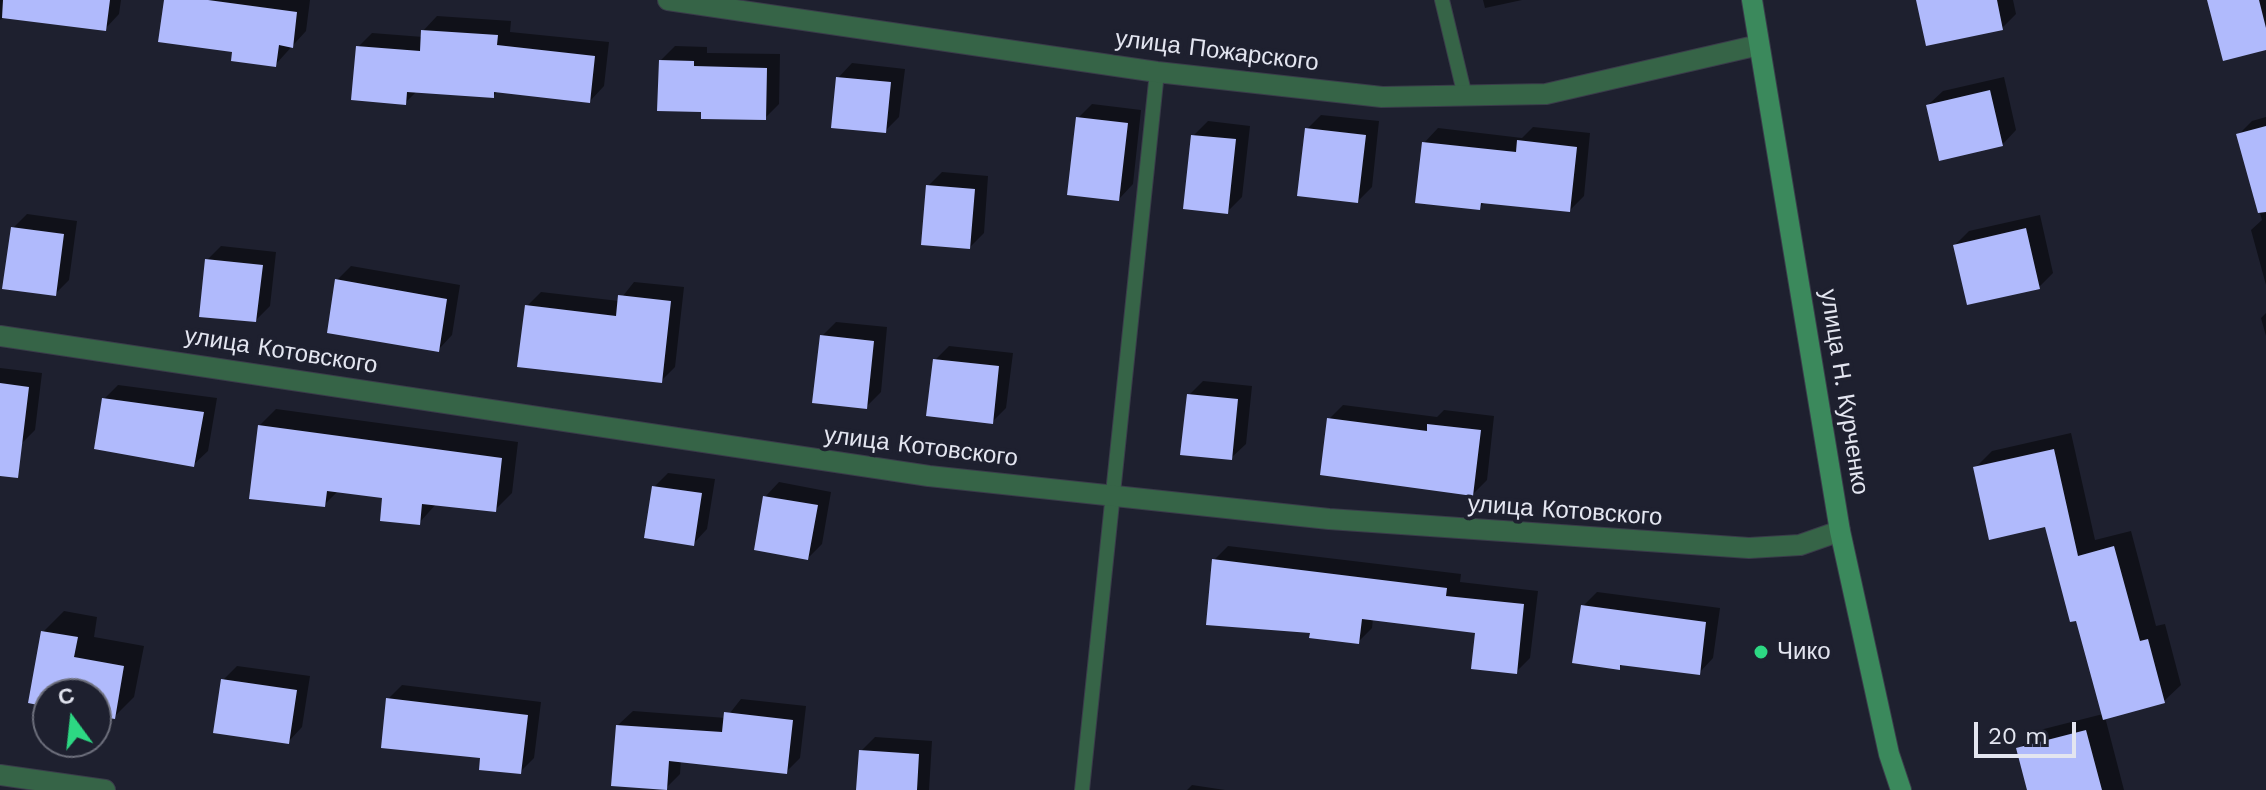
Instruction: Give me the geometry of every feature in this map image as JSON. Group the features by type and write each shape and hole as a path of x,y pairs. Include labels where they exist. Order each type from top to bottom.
{"main road":[{"name":"улица Н. Курченко","path":"1752,0 1840,531 1882,727 1901,790"}],"street":[{"name":"улица Пожарского","path":"668,0 1157,72 1382,97 1546,94 1759,45"},
{"name":"улица Котовского","path":"0,336 929,476 1329,519 1749,548 1800,545 1840,531"},
{"path":"0,775 105,790"}],"lane":[{"path":"1442,0 1465,96"},
{"path":"1082,790 1157,72"}],"building":[{"path":"3,0 110,0 106,31 2,18"},
{"path":"164,0 208,0 297,12 293,48 279,45 276,67 231,61 232,52 158,42"},
{"path":"1916,0 1997,0 2003,30 1926,46"},
{"path":"2207,0 2259,0 2266,28 2266,50 2223,61"},
{"path":"421,30 498,35 497,45 595,56 590,103 494,92 494,98 407,92 406,105 351,100 356,46 420,51"},
{"path":"659,60 694,61 694,66 767,68 766,120 701,119 701,112 657,111"},
{"path":"836,77 891,82 886,133 831,128"},
{"path":"1990,90 2003,146 1939,161 1926,105"},
{"path":"1076,117 1128,123 1119,201 1067,195"},
{"path":"2266,126 2266,212 2258,213 2236,134"},
{"path":"1305,128 1366,135 1358,203 1297,196"},
{"path":"1191,135 1236,139 1228,214 1183,209"},
{"path":"1517,140 1577,147 1570,212 1481,203 1480,210 1415,203 1422,142 1516,152"},
{"path":"926,185 975,189 970,249 921,245"},
{"path":"11,227 64,234 56,296 2,289"},
{"path":"2026,228 2040,289 1967,305 1953,245"},
{"path":"205,259 263,265 256,322 199,317"},
{"path":"335,279 447,299 439,352 327,333"},
{"path":"618,295 671,301 662,383 517,367 525,305 616,316"},
{"path":"820,335 874,341 867,409 812,403"},
{"path":"933,359 999,366 993,424 926,416"},
{"path":"0,383 29,387 18,478 0,476"},
{"path":"1187,394 1238,399 1232,460 1180,455"},
{"path":"102,398 204,412 194,467 94,449"},
{"path":"1327,418 1427,431 1427,424 1481,430 1473,496 1320,475"},
{"path":"258,425 502,458 496,512 422,504 420,525 380,521 382,498 327,491 325,507 249,499"},
{"path":"2054,449 2078,556 2114,546 2140,641 2148,639 2165,703 2103,720 2076,621 2070,622 2045,527 1989,540 1973,467"},
{"path":"652,486 702,493 694,546 644,538"},
{"path":"763,496 818,505 808,560 754,550"},
{"path":"1212,559 1447,588 1446,596 1524,604 1517,674 1471,669 1475,633 1362,619 1359,644 1309,638 1310,633 1206,625"},
{"path":"1581,605 1706,622 1700,675 1620,665 1620,670 1572,663"},
{"path":"41,631 78,637 74,657 124,666 115,719 112,719 112,678 33,678"},
{"path":"221,679 297,690 289,744 213,733"},
{"path":"32,681 32,704 28,703"},
{"path":"386,698 528,715 521,774 479,770 480,758 381,748"},
{"path":"724,712 793,720 787,774 669,761 667,790 611,786 616,725 722,732"},
{"path":"2086,730 2102,790 2027,790 2016,748"},
{"path":"859,750 919,754 917,790 856,790"}],"place":[{"name":"Чико","path":"1761,652"}]}
